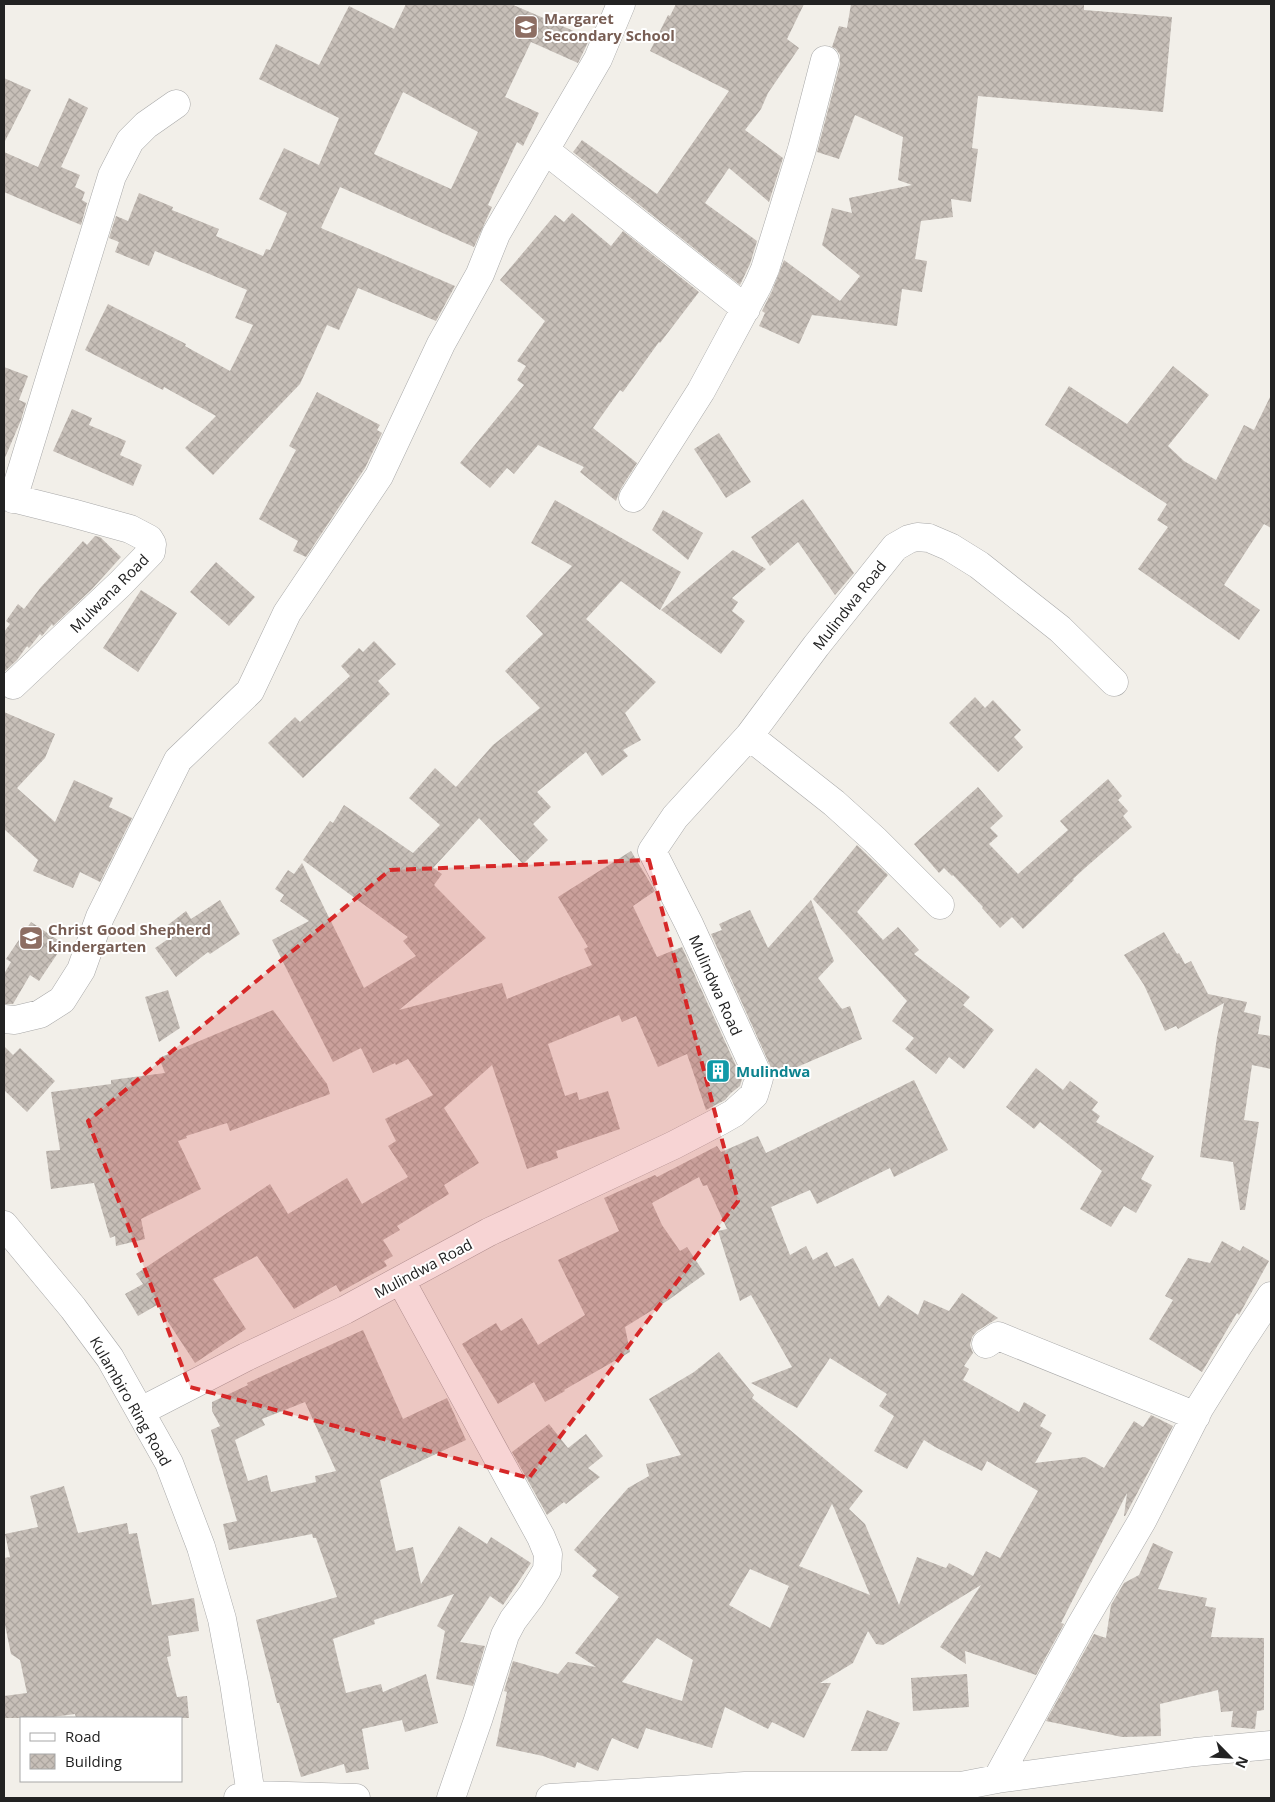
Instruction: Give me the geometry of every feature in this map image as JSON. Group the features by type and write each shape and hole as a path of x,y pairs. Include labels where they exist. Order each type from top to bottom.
{"street":[{"path":"4,1019 15,1020 40,1014 62,1000 81,970 100,917 178,760 250,691 287,613 379,476 441,344 480,274 496,234 598,59 621,4"},
{"path":"633,498 701,391 746,309 765,269 802,149 825,60"},
{"path":"8,497 112,176 130,141 146,125 176,104"},
{"path":"545,150 746,309"},
{"name":"Mulwana Road","path":"8,497 130,529 149,538 152,544 151,552 120,584 12,685"},
{"name":"Mulindwa Road","path":"141,1410 345,1310 489,1232 674,1146 734,1112 754,1095 759,1078 689,924 652,851 675,817 749,736 805,660 895,547 908,539 917,537 930,538 950,546 979,565 1060,630 1114,682"},
{"path":"749,736 847,815 940,905"},
{"name":"Kulambiro Ring Road","path":"4,1225 73,1308 110,1358 141,1410 169,1463 201,1547 222,1618 234,1683 244,1797"},
{"path":"400,1281 541,1537 548,1554 547,1570 531,1596 512,1620 505,1634 451,1798"},
{"path":"995,1788 1080,1625 1142,1521 1196,1416 1271,1296"},
{"path":"986,1344 998,1336 1196,1416"},
{"path":"550,1798 745,1786 962,1786 995,1788 1195,1752 1271,1745"},
{"path":"244,1797 356,1798"}],"highlighted area":[{"path":"649,860 738,1201 529,1478 190,1387 88,1121 390,870"}],"building":[{"path":"406,4 511,4 590,38 578,63 531,42 505,97 539,113 523,146 517,142 488,205 492,207 474,247 340,187 321,228 455,286 436,321 358,288 339,330 327,325 300,384 213,475 185,448 216,416 164,387 163,390 85,350 108,304 186,344 185,346 230,371 253,325 235,318 247,290 155,251 149,266 115,252 119,242 109,238 116,216 128,221 139,193 173,207 172,210 219,229 216,236 263,256 266,249 270,250 287,213 259,199 284,148 319,165 339,118 259,79 276,44 319,65 349,6 394,29","holes":["403,92 478,132 451,189 374,154"]},
{"path":"676,4 804,4 787,39 799,48 768,93 761,109 745,130 783,158 769,202 729,168 705,203 757,241 750,264 740,285 573,152 582,140 657,194 729,91 650,51 668,15 670,16"},
{"path":"851,4 1084,4 1084,10 1172,17 1163,112 978,96 972,148 978,149 971,202 951,199 953,217 921,221 915,259 927,261 922,292 902,289 897,326 812,315 799,344 759,326 765,313 762,311 784,260 840,301 860,276 822,245 832,208 852,213 849,198 912,185 898,180 903,137 855,115 839,159 817,152 840,64 840,55 832,47 839,26 847,28"},
{"path":"4,78 31,90 4,143"},
{"path":"69,98 88,108 61,167 80,175 75,187 85,192 82,200 87,203 81,225 4,192 4,152 38,167"},
{"path":"572,213 611,246 623,231 699,292 659,342 623,392 620,390 593,428 637,463 620,490 616,501 580,472 584,467 538,445 514,474 507,468 490,488 460,463 524,385 517,380 526,366 517,361 545,321 500,280 555,215 564,222"},
{"path":"1173,366 1209,395 1168,446 1184,461 1216,480 1244,425 1254,430 1271,395 1271,528 1264,524 1224,585 1260,610 1239,640 1138,569 1168,527 1157,520 1167,504 1045,425 1069,386 1127,424"},
{"path":"4,367 28,376 19,400 26,403 4,460"},
{"path":"317,392 380,425 377,430 382,433 365,468 306,557 293,551 298,541 259,519 296,450 289,446"},
{"path":"72,409 92,418 89,425 126,441 120,455 142,465 133,486 53,451"},
{"path":"719,433 751,482 726,498 694,449"},
{"path":"803,499 854,573 835,595 798,542 770,566 751,537"},
{"path":"555,500 681,572 660,610 621,581 586,619 656,682 625,713 641,740 623,750 628,756 602,776 586,752 537,792 551,807 533,824 548,840 523,864 479,818 433,868 442,874 434,885 486,938 399,1010 502,983 507,999 592,965 584,949 588,947 558,897 631,851 655,891 633,906 657,957 682,947 742,1079 740,1086 725,1100 706,1110 687,1054 658,1067 636,1016 622,1022 619,1015 548,1044 565,1096 577,1092 579,1100 608,1091 620,1129 556,1151 558,1158 527,1169 492,1065 444,1108 479,1163 444,1185 449,1194 397,1226 400,1230 383,1240 393,1256 384,1261 387,1266 340,1292 336,1285 294,1309 257,1256 213,1279 246,1329 195,1363 157,1305 138,1316 125,1294 143,1284 136,1274 270,1184 288,1214 347,1178 362,1204 408,1177 388,1146 396,1141 385,1119 433,1095 408,1059 373,1073 361,1048 333,1062 272,940 309,921 280,901 284,895 275,889 288,870 294,874 302,863 364,988 416,956 403,941 408,937 303,860 330,821 333,823 344,805 413,853 440,825 409,798 435,768 456,787 493,745 540,708 505,671 543,634 526,616 572,566 531,543"},
{"path":"663,510 703,533 688,560 652,530"},
{"path":"95,536 100,537 121,557 92,589 53,626 52,624 42,636 40,634 29,648 27,646 17,660 4,672 4,632 10,624 6,621 18,604 24,609 41,587 83,541 87,545"},
{"path":"733,550 766,569 732,598 738,602 732,611 745,621 721,654 661,610"},
{"path":"216,562 255,597 229,626 190,592"},
{"path":"141,590 177,613 138,672 103,648"},
{"path":"374,641 396,664 378,681 390,694 303,778 268,743 295,717 300,722 350,676 341,666 359,648 363,652"},
{"path":"975,697 985,708 993,700 1021,730 1014,737 1023,747 998,772 949,723"},
{"path":"4,712 55,734 45,758 17,788 55,822 74,780 113,798 109,807 132,818 100,882 80,872 73,888 33,871 38,860 4,829"},
{"path":"1108,779 1122,796 1118,800 1128,811 1123,816 1132,827 1073,879 1023,929 1012,917 1000,928 953,875 944,868 939,873 914,844 978,787 1003,816 990,828 998,836 989,844 1018,874 1068,830 1060,821"},
{"path":"857,845 888,875 857,912 883,940 898,927 919,950 914,954 970,997 963,1005 994,1030 964,1069 949,1057 936,1074 905,1049 914,1038 892,1021 907,1001 813,899"},
{"path":"220,900 240,934 210,954 208,952 176,977 155,948 171,937 164,928 186,911 191,919"},
{"path":"811,900 834,961 818,978 842,1009 850,1006 862,1039 774,1077 711,934 722,930 719,924 750,910 768,948"},
{"path":"31,922 64,944 39,981 30,975 13,1004 4,1004 4,974 11,962 6,959"},
{"path":"1164,932 1185,964 1191,961 1208,994 1247,1002 1244,1012 1261,1016 1258,1034 1271,1036 1271,1069 1252,1065 1244,1120 1259,1122 1245,1210 1240,1210 1233,1162 1200,1157 1217,1037 1224,1003 1178,1029 1176,1026 1165,1031 1144,985 1124,955"},
{"path":"168,990 180,1028 159,1042 145,997"},
{"path":"273,1010 327,1084 330,1094 230,1131 227,1123 186,1136 187,1138 178,1141 201,1189 141,1219 145,1239 116,1246 115,1236 110,1238 94,1183 51,1189 46,1151 60,1150 51,1092 111,1084 111,1080 165,1073 159,1058"},
{"path":"4,1046 13,1055 20,1048 55,1081 27,1112 4,1090"},
{"path":"1036,1068 1063,1090 1070,1081 1098,1102 1092,1110 1100,1116 1096,1122 1154,1156 1141,1179 1152,1185 1136,1213 1124,1206 1111,1227 1080,1209 1102,1171 1040,1122 1034,1129 1006,1107"},
{"path":"914,1080 948,1150 894,1177 890,1168 817,1204 810,1190 771,1207 790,1255 806,1246 813,1260 827,1252 835,1267 853,1258 879,1307 888,1295 918,1315 924,1300 949,1311 962,1293 998,1318 977,1331 972,1337 970,1345 973,1353 964,1366 969,1369 963,1380 1019,1412 1024,1402 1046,1415 1040,1426 1052,1433 1035,1463 1085,1457 1104,1468 1134,1421 1143,1427 1151,1415 1173,1426 1124,1516 1127,1493 1061,1623 1064,1624 1036,1675 965,1651 966,1664 940,1647 981,1585 883,1645 876,1644 868,1631 853,1663 820,1683 831,1683 804,1738 772,1722 768,1729 725,1707 712,1748 646,1728 638,1749 612,1738 598,1771 577,1762 575,1768 543,1756 496,1746 507,1692 504,1691 513,1661 558,1674 568,1662 596,1667 575,1653 619,1597 592,1576 597,1570 574,1550 628,1488 649,1476 646,1464 681,1455 649,1399 694,1372 719,1352 754,1395 752,1398 863,1491 849,1509 865,1524 899,1605 917,1557 946,1568 949,1563 973,1576 986,1551 1000,1558 1038,1491 987,1461 982,1471 924,1440 907,1469 874,1451 894,1416 879,1406 887,1394 830,1358 797,1408 751,1383 792,1367 751,1295 740,1301 718,1231 727,1229 707,1185 703,1186 699,1177 652,1203 662,1225 680,1251 687,1247 705,1274 667,1301 625,1327 630,1352 545,1402 534,1382 498,1404 462,1344 496,1323 501,1331 522,1318 538,1345 585,1315 558,1260 619,1231 604,1198 655,1175 657,1177 717,1146 721,1152 758,1136 766,1153","holes":["832,1504 834,1508 870,1595 799,1566","750,1569 789,1586 770,1628 729,1605","657,1638 693,1660 682,1701 622,1682"]},
{"path":"1222,1241 1240,1251 1243,1246 1269,1261 1239,1315 1237,1313 1202,1372 1149,1339 1173,1300 1165,1296 1188,1258 1210,1263"},
{"path":"363,1330 403,1419 447,1398 466,1440 380,1480 396,1551 413,1547 421,1584 459,1526 487,1544 491,1537 531,1563 503,1605 490,1596 460,1642 485,1646 473,1686 436,1679 445,1631 437,1626 454,1594 374,1620 375,1624 333,1639 346,1693 381,1684 383,1692 426,1674 438,1723 405,1732 402,1720 362,1729 369,1769 346,1773 344,1764 301,1777 279,1703 277,1703 256,1620 337,1597 316,1538 313,1538 312,1534 229,1550 223,1524 237,1521 211,1430 220,1426 212,1411 212,1402 248,1385 247,1383","holes":["305,1402 336,1471 315,1476 316,1482 271,1492 267,1475 248,1481 235,1440 265,1425 262,1419"]},
{"path":"549,1424 568,1448 586,1434 603,1456 588,1468 600,1477 566,1504 564,1502 547,1515 512,1452"},
{"path":"64,1486 78,1533 127,1523 129,1534 137,1533 152,1605 194,1598 199,1631 168,1636 171,1656 167,1657 177,1697 187,1696 189,1718 76,1717 75,1714 53,1717 4,1718 4,1696 27,1693 20,1660 11,1654 4,1620 4,1558 10,1557 5,1534 38,1527 30,1496"},
{"path":"1153,1543 1173,1552 1158,1589 1207,1598 1205,1606 1216,1608 1211,1637 1264,1638 1264,1710 1257,1711 1255,1729 1231,1727 1233,1711 1221,1712 1218,1690 1160,1704 1161,1736 1122,1737 1046,1721 1094,1634 1106,1638 1111,1605 1124,1583 1139,1575"},
{"path":"967,1674 969,1707 913,1711 911,1678"},
{"path":"867,1710 900,1723 887,1751 851,1751"}],"place":[{"name":"Margaret Secondary School","path":"526,27"},
{"name":"Christ Good Shepherd kindergarten","path":"31,938"},
{"name":"Mulindwa","path":"718,1071"}]}
